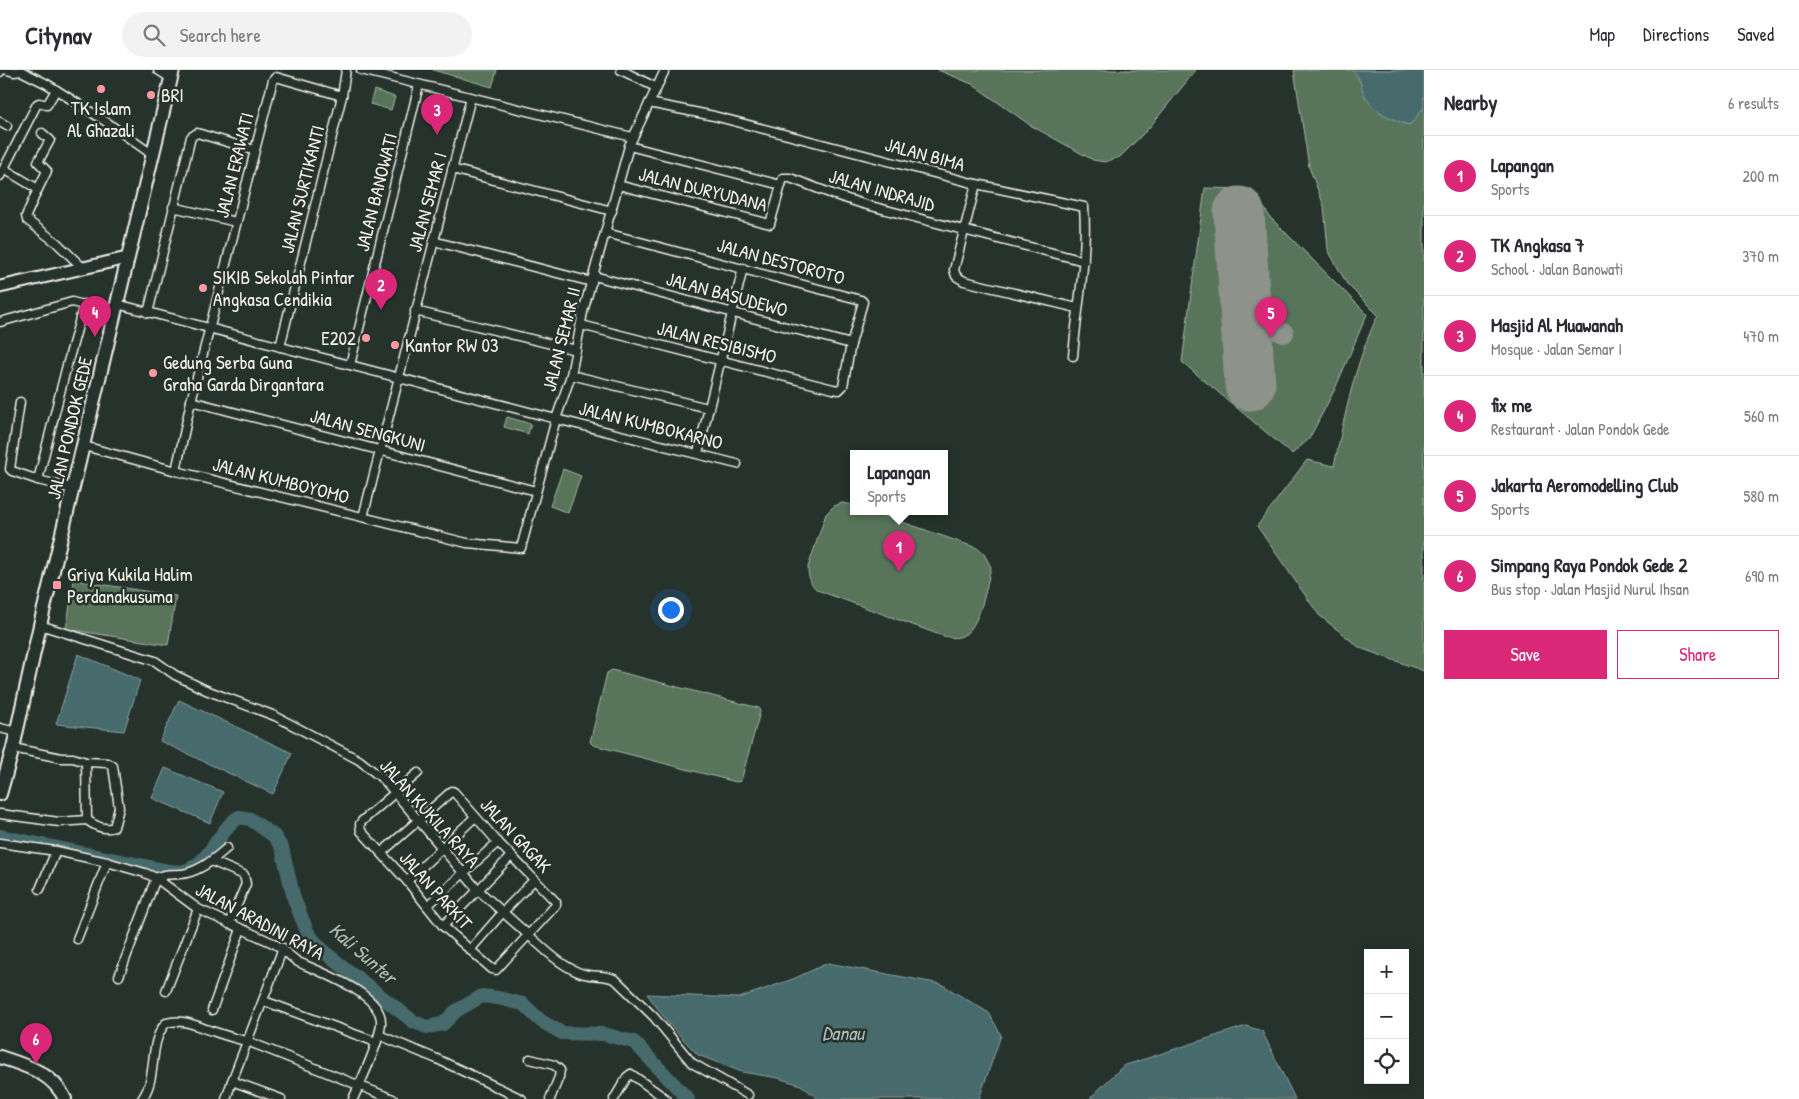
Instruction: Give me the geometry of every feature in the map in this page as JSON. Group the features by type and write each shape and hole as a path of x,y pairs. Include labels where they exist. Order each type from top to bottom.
{"main road":[{"name":"JALAN PONDOK GEDE","path":"0,794 116,309 124,262 153,155 172,74"},
{"path":"0,287 82,267 124,262"},
{"path":"0,1057 29,1066 47,1076 66,1099"}],"street":[{"path":"7,70 12,72 21,71 56,90 102,119 153,155"},
{"path":"158,70 172,74"},
{"name":"JALAN SURTIKANTI","path":"280,347 342,96 346,70"},
{"path":"361,70 632,137 665,70"},
{"path":"621,70 656,88"},
{"name":"JALAN ERAWATI","path":"209,329 270,84 276,77 342,96"},
{"name":"JALAN BANOWATI","path":"350,365 419,85"},
{"path":"38,189 2,173 37,104 47,105 56,90"},
{"name":"JALAN SEMAR I","path":"363,517 471,98"},
{"name":"JALAN BIMA","path":"649,103 714,116 976,184 1084,207 1086,247 1077,308 1073,356"},
{"path":"42,133 50,140 38,162 46,171 26,218 57,243 82,267"},
{"path":"148,312 190,139 197,133 254,150"},
{"name":"JALAN SEMAR II","path":"521,548 570,375 581,325 632,137"},
{"name":"JALAN INDRAJID","path":"629,146 781,185 783,178 790,178 863,204 965,231"},
{"path":"452,169 612,211"},
{"path":"976,184 954,270 956,276 964,281 1077,308"},
{"name":"JALAN DURYUDANA","path":"618,185 770,224 781,185"},
{"path":"173,206 236,222"},
{"path":"965,231 1084,261"},
{"name":"JALAN DESTOROTO","path":"606,233 861,300 863,302 843,386"},
{"name":"JALAN BASUDEWO","path":"433,241 731,312 852,344"},
{"path":"698,453 719,360 743,268"},
{"name":"JALAN KUMBOKARNO","path":"0,322 72,302 148,312 556,419 737,464"},
{"path":"38,480 84,304"},
{"path":"416,311 576,350"},
{"name":"JALAN RESIBISMO","path":"581,325 833,389 839,390 843,386"},
{"path":"176,471 209,329"},
{"path":"570,375 708,408"},
{"name":"JALAN SENGKUNI","path":"191,401 536,491"},
{"path":"20,402 10,469 38,480 74,489"},
{"name":"JALAN KUMBOYOMO","path":"84,446 176,471 467,543 521,548"},
{"name":"JALAN KUKILA RAYA","path":"40,625 155,660 175,675 206,690 275,716 359,760 384,780 477,889 553,958 577,972 616,980 648,1011 692,1062 748,1095"},
{"path":"0,728 16,732"},
{"path":"0,814 59,822 87,820 99,828 109,829 114,827 119,808 113,766 108,763 86,762 80,759 61,758 12,748"},
{"path":"86,762 87,820"},
{"path":"395,793 418,772"},
{"name":"JALAN GAGAK","path":"418,820 452,792 456,793 475,817 556,902 556,905 530,936"},
{"name":"JALAN PARKIT","path":"395,793 360,824 361,831 407,881 443,926 492,969 496,970 530,936"},
{"path":"407,881 475,817"},
{"path":"381,852 418,820"},
{"path":"427,906 498,842"},
{"name":"JALAN ARADINI RAYA","path":"0,843 56,851 107,862 156,878 198,909 283,948 298,962 343,982 365,996 378,1010 381,1018 377,1039 353,1099"},
{"path":"119,976 156,878 161,875 186,873 202,868 227,848"},
{"path":"40,890 56,851"},
{"path":"443,926 511,856"},
{"path":"211,861 244,875 246,878 246,884 229,924"},
{"path":"77,939 107,862"},
{"path":"470,950 534,880"},
{"path":"166,991 198,909"},
{"path":"212,1010 241,929"},
{"path":"226,1099 283,948"},
{"path":"264,1001 437,1059 522,1099"},
{"path":"143,1099 152,1078 157,1039 166,1023 175,1020 188,1022 229,1037 247,1041 393,1099"},
{"path":"530,1059 554,1065 560,1070 550,1099"},
{"path":"614,1099 627,1077 631,1074 663,1098"},
{"path":"232,1081 281,1099"}],"green space":[{"path":"433,70 497,70 492,87"},
{"path":"938,70 1196,70 1148,129 1120,157 1105,162 1093,160 1030,125 972,84"},
{"path":"1294,70 1424,70 1424,671 1360,648 1319,615 1257,526 1307,460 1334,466 1357,370 1378,315 1347,284 1328,250 1324,206 1309,167"},
{"path":"374,90 395,97 391,110 370,104"},
{"path":"1205,188 1252,189 1270,217 1367,314 1335,389 1309,439 1292,454 1182,362"},
{"path":"507,417 531,424 528,434 504,427"},
{"path":"563,469 581,476 568,513 550,506"},
{"path":"842,503 850,504 850,515 882,515 977,548 984,554 991,567 982,605 974,625 968,632 962,636 952,638 943,636 817,590 810,580 808,567 826,514 834,506"},
{"path":"74,580 176,596 168,645 66,629"},
{"path":"612,670 759,708 760,712 741,781 736,782 593,745 590,742 607,673"}],"water":[{"path":"1352,70 1424,70 1424,108 1409,125 1385,115 1369,103 1358,77"},
{"path":"78,654 140,680 124,731 56,724"},
{"path":"179,700 292,753 273,794 160,741"},
{"path":"165,768 223,792 210,823 152,798"},
{"name":"Danau","path":"828,963 941,984 989,1013 1001,1035 979,1099 818,1099 801,1085 778,1078 742,1072 698,1055 669,1024 647,994 739,998 793,979"},
{"path":"1246,1026 1262,1031 1295,1099 1089,1099 1123,1066"}],"waterway":[{"name":"Kali Sunter","path":"0,836 181,872 201,862 231,823 239,817 250,819 274,836 282,848 294,899 307,931 314,941 328,955 414,1022 427,1027 443,1024 456,1011 482,996 523,1004 541,1021 562,1033 603,1034 634,1042 688,1099"}],"taxiway":[{"path":"1245,317 1284,333"}],"runway":[{"path":"1239,212 1250,385"}],"place":[{"name":"TK Islam Al Ghazali","path":"101,89"},
{"name":"BRI","path":"151,95"},
{"name":"Masjid Al Muawanah","path":"437,135"},
{"name":"SIKIB Sekolah Pintar Angkasa Cendikia","path":"203,288"},
{"name":"TK Angkasa 7","path":"381,310"},
{"name":"fix me","path":"95,337"},
{"name":"E202","path":"366,338"},
{"name":"Jakarta Aeromodelling Club","path":"1271,338"},
{"name":"Kantor RW 03","path":"395,345"},
{"name":"Gedung Serba Guna Graha Garda Dirgantara","path":"153,373"},
{"name":"Lapangan","path":"899,572"},
{"name":"Griya Kukila Halim Perdanakusuma","path":"57,585"},
{"name":"Simpang Raya Pondok Gede 2","path":"36,1064"}]}
